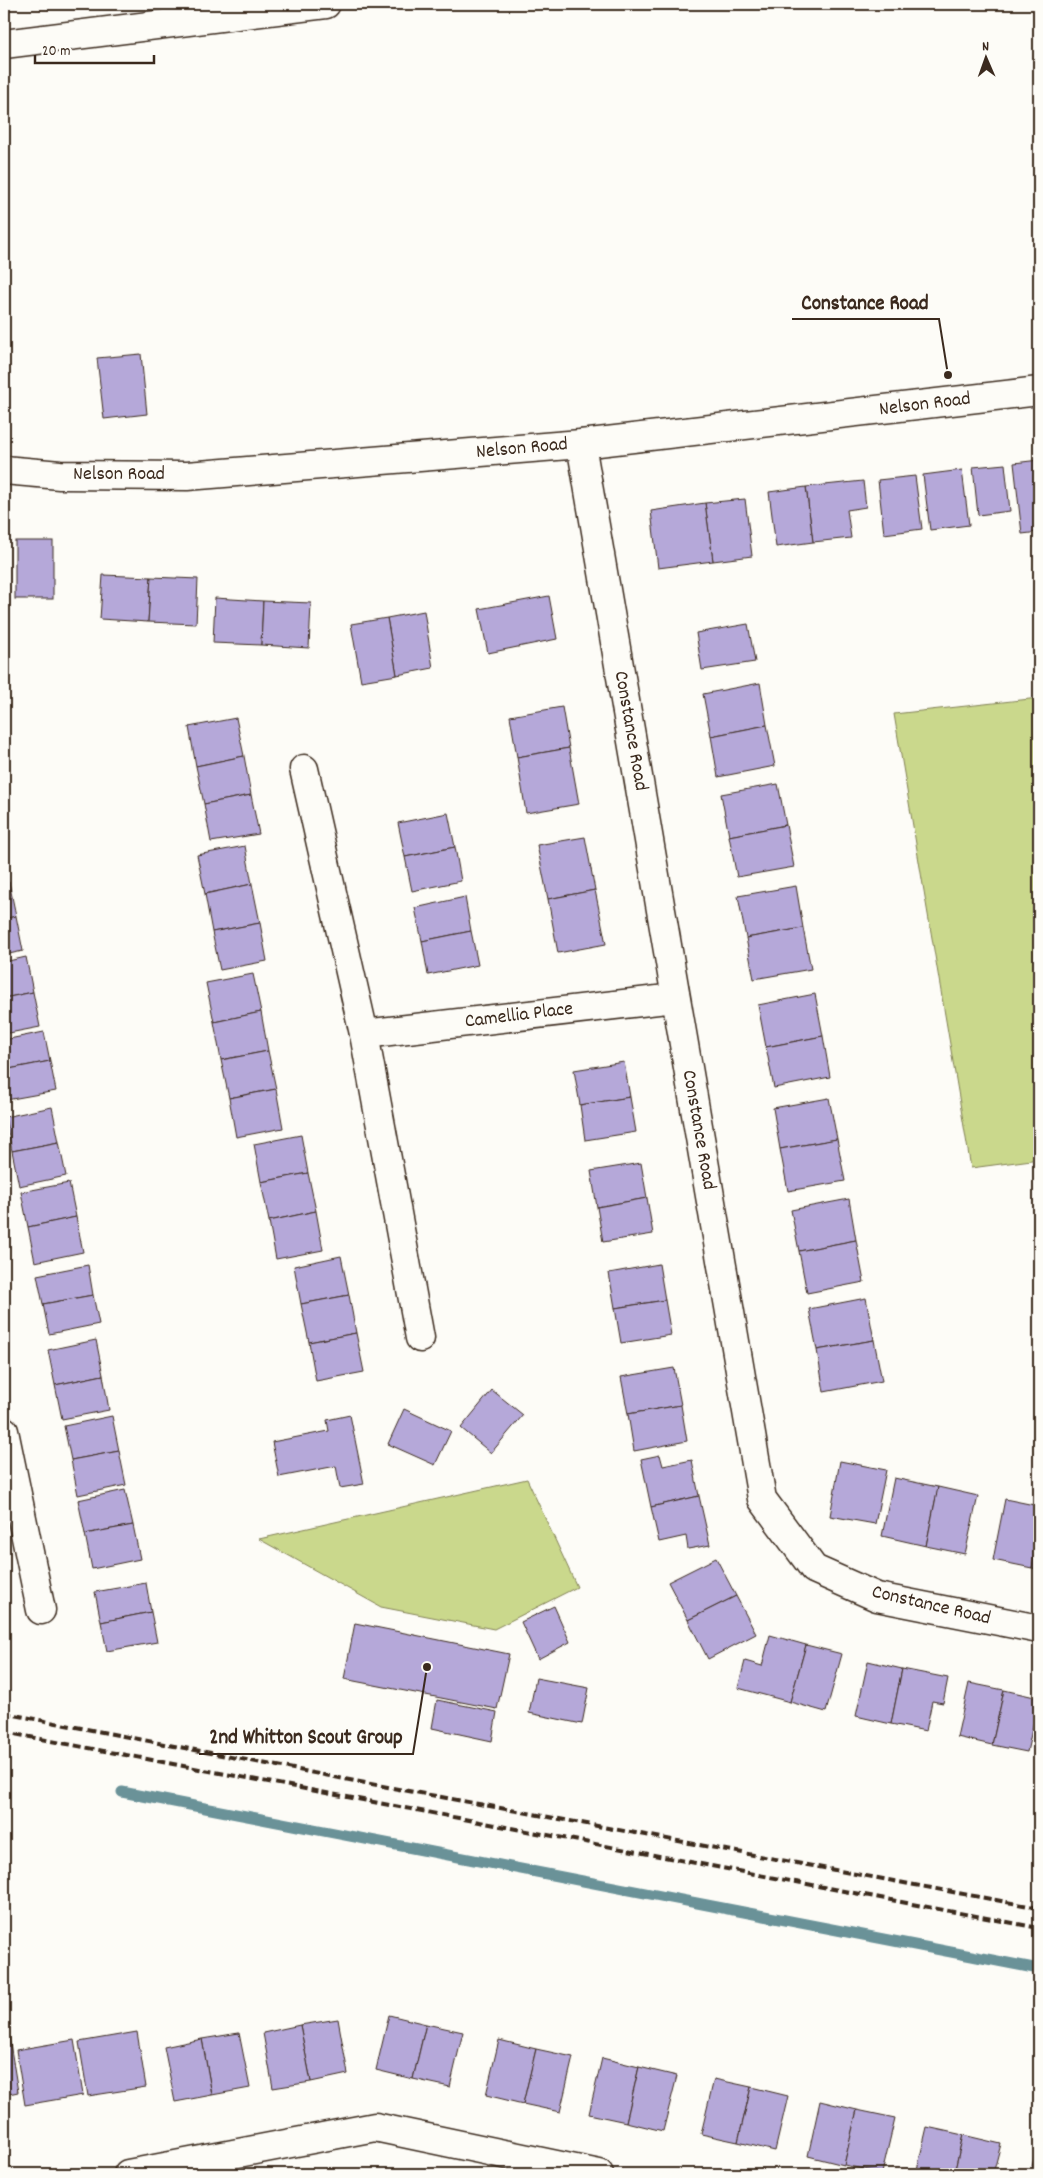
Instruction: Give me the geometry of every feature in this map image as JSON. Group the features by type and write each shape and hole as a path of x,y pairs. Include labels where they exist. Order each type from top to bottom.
{"street":[{"path":"4,44 326,4"},
{"name":"Nelson Road","path":"4,470 60,475 187,476 581,444 1039,391"},
{"name":"Constance Road","path":"581,444 762,1499 814,1569 877,1597 1039,1629"},
{"path":"304,770 364,1034 420,1338"},
{"name":"Camellia Place","path":"364,1034 675,998"},
{"path":"4,1431 41,1610"},
{"path":"128,2174 375,2127 599,2174"}],"green space":[{"path":"1039,698 1039,1159 971,1168 894,714"},
{"path":"527,1479 577,1587 494,1629 381,1607 259,1539"}],"building":[{"path":"141,354 147,414 104,419 97,358"},
{"path":"1039,460 1039,532 1022,534 1014,463"},
{"path":"1005,464 1010,511 978,515 973,467"},
{"path":"962,470 969,525 930,530 923,475"},
{"path":"915,476 922,529 884,534 878,480"},
{"path":"863,481 866,507 847,510 851,538 813,542 806,487"},
{"path":"806,487 813,542 776,547 769,492"},
{"path":"745,499 752,556 713,561 705,503"},
{"path":"705,503 713,561 658,568 651,511"},
{"path":"15,541 53,541 53,599 15,599"},
{"path":"103,575 151,577 148,622 100,619"},
{"path":"151,577 198,579 196,624 148,622"},
{"path":"549,596 557,639 488,653 479,609"},
{"path":"215,598 263,601 261,645 213,643"},
{"path":"263,601 311,603 309,648 261,645"},
{"path":"424,611 433,668 397,675 387,618"},
{"path":"387,618 397,675 361,681 351,624"},
{"path":"748,624 755,662 702,670 696,633"},
{"path":"760,683 767,725 711,736 703,694"},
{"path":"562,707 569,748 517,757 510,716"},
{"path":"236,718 244,756 196,766 189,727"},
{"path":"767,725 775,766 718,777 711,736"},
{"path":"569,748 579,804 526,813 517,757"},
{"path":"244,756 251,795 204,804 196,766"},
{"path":"778,784 786,825 729,836 721,794"},
{"path":"251,795 259,834 211,842 204,804"},
{"path":"448,813 455,847 405,857 398,823"},
{"path":"786,825 794,867 737,877 729,836"},
{"path":"585,837 595,890 548,899 537,845"},
{"path":"245,846 252,884 205,894 197,855"},
{"path":"455,847 461,881 412,891 405,857"},
{"path":"4,848 8,871 4,872"},
{"path":"9,882 16,916 4,919 4,883"},
{"path":"252,884 260,923 212,932 205,894"},
{"path":"796,886 803,928 746,938 738,896"},
{"path":"595,890 606,944 558,953 548,899"},
{"path":"465,897 471,931 422,941 415,908"},
{"path":"16,916 23,951 4,955 4,919"},
{"path":"260,923 267,961 220,970 212,932"},
{"path":"803,928 811,969 754,979 746,938"},
{"path":"471,931 478,965 428,975 422,941"},
{"path":"26,957 33,992 4,998 4,962"},
{"path":"253,974 261,1012 214,1022 206,983"},
{"path":"33,992 40,1027 4,1034 4,998"},
{"path":"815,994 823,1036 766,1047 758,1005"},
{"path":"261,1012 268,1051 221,1060 214,1022"},
{"path":"44,1032 50,1061 4,1070 4,1040"},
{"path":"823,1036 830,1077 774,1088 766,1047"},
{"path":"268,1051 276,1089 229,1098 221,1060"},
{"path":"50,1061 56,1091 6,1100 4,1070"},
{"path":"624,1062 630,1097 580,1105 574,1070"},
{"path":"276,1089 283,1128 236,1137 229,1098"},
{"path":"630,1097 636,1132 585,1140 580,1105"},
{"path":"829,1098 837,1139 780,1149 773,1108"},
{"path":"52,1107 59,1142 12,1151 5,1117"},
{"path":"301,1135 308,1173 261,1182 254,1144"},
{"path":"837,1139 845,1181 788,1191 780,1149"},
{"path":"59,1142 66,1176 19,1186 12,1151"},
{"path":"641,1163 647,1198 597,1207 591,1171"},
{"path":"308,1173 316,1211 269,1221 261,1182"},
{"path":"69,1183 76,1217 28,1227 21,1192"},
{"path":"647,1198 653,1234 603,1242 597,1207"},
{"path":"849,1199 856,1240 799,1251 791,1210"},
{"path":"316,1211 323,1250 276,1259 269,1221"},
{"path":"76,1217 83,1252 35,1262 28,1227"},
{"path":"856,1240 864,1282 807,1293 799,1251"},
{"path":"341,1256 349,1295 301,1304 294,1266"},
{"path":"659,1264 665,1300 615,1308 609,1273"},
{"path":"88,1265 93,1295 43,1304 37,1275"},
{"path":"93,1295 99,1324 49,1334 43,1304"},
{"path":"349,1295 356,1333 309,1342 301,1304"},
{"path":"866,1298 874,1340 817,1350 809,1309"},
{"path":"665,1300 671,1335 621,1343 615,1308"},
{"path":"356,1333 364,1372 316,1381 309,1342"},
{"path":"96,1340 103,1375 55,1385 48,1350"},
{"path":"874,1340 882,1381 824,1392 817,1350"},
{"path":"674,1368 681,1405 628,1414 621,1377"},
{"path":"103,1375 109,1410 62,1419 55,1385"},
{"path":"492,1390 523,1415 491,1453 461,1428"},
{"path":"681,1405 687,1441 634,1451 628,1414"},
{"path":"404,1409 451,1431 435,1465 388,1444"},
{"path":"350,1415 364,1484 340,1488 336,1466 279,1477 272,1442 329,1431 327,1420"},
{"path":"112,1416 119,1451 71,1460 64,1426"},
{"path":"119,1451 126,1485 78,1495 71,1460"},
{"path":"660,1455 663,1466 692,1460 699,1496 651,1507 641,1459"},
{"path":"840,1461 886,1470 875,1524 830,1516"},
{"path":"894,1478 938,1487 926,1546 882,1536"},
{"path":"938,1487 978,1496 965,1554 926,1546"},
{"path":"125,1490 133,1525 85,1534 78,1500"},
{"path":"699,1496 710,1545 688,1549 686,1536 659,1542 651,1507"},
{"path":"1005,1499 1039,1506 1039,1531 1032,1568 993,1560"},
{"path":"133,1525 140,1559 92,1569 85,1534"},
{"path":"1039,1531 1039,1569 1032,1568"},
{"path":"716,1558 736,1596 688,1620 668,1582"},
{"path":"146,1583 151,1612 101,1622 95,1592"},
{"path":"736,1596 756,1634 708,1659 688,1620"},
{"path":"554,1606 570,1642 538,1659 521,1622"},
{"path":"151,1612 157,1642 107,1651 101,1622"},
{"path":"355,1623 509,1654 497,1709 344,1679"},
{"path":"770,1635 806,1645 790,1702 738,1688 745,1661 762,1666"},
{"path":"806,1645 842,1654 826,1712 790,1702"},
{"path":"868,1661 902,1669 891,1724 856,1716"},
{"path":"902,1669 948,1678 943,1703 932,1701 926,1731 891,1724"},
{"path":"536,1678 589,1688 582,1724 529,1713"},
{"path":"969,1683 1004,1690 992,1745 957,1737"},
{"path":"1004,1690 1039,1698 1027,1752 992,1745"},
{"path":"437,1700 497,1712 492,1741 432,1728"},
{"path":"389,2015 426,2024 413,2079 376,2070"},
{"path":"338,2019 348,2074 311,2082 300,2025"},
{"path":"426,2024 463,2032 450,2087 413,2079"},
{"path":"300,2025 311,2082 273,2088 263,2033"},
{"path":"137,2032 146,2087 88,2096 79,2042"},
{"path":"239,2033 250,2088 212,2095 202,2039"},
{"path":"9,2037 18,2092 4,2095 4,2038"},
{"path":"202,2039 212,2095 175,2102 164,2047"},
{"path":"74,2040 83,2095 25,2105 16,2050"},
{"path":"499,2040 536,2049 523,2104 486,2095"},
{"path":"536,2049 573,2057 560,2112 523,2104"},
{"path":"602,2058 639,2067 626,2122 589,2114"},
{"path":"639,2067 677,2076 663,2131 626,2122"},
{"path":"714,2079 751,2087 738,2142 701,2134"},
{"path":"751,2087 788,2096 775,2151 738,2142"},
{"path":"820,2101 857,2110 844,2165 808,2156"},
{"path":"857,2110 895,2118 882,2173 844,2165"},
{"path":"927,2127 963,2135 954,2174 916,2174"},
{"path":"963,2135 1001,2144 993,2174 954,2174"},
{"path":"1036,2151 1039,2152 1039,2174 1030,2174"}],"waterway":[{"path":"122,1792 1039,1969"}],"railway":[{"path":"4,1713 355,1781 1039,1908"},
{"path":"4,1732 1039,1928"}],"place":[{"name":"Constance Road","path":"948,375"},
{"name":"2nd Whitton Scout Group","path":"427,1667"}]}
